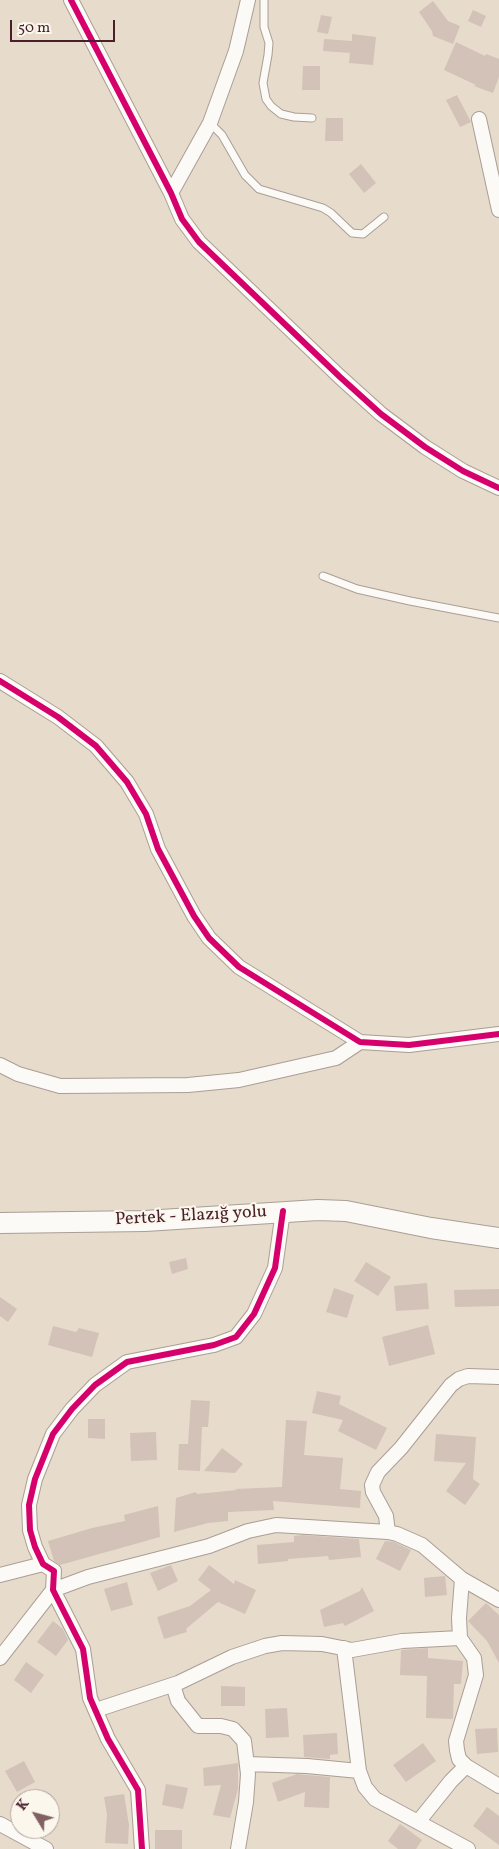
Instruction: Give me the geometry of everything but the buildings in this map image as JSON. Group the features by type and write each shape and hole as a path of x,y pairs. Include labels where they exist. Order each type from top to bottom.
{"main road":[{"name":"Pertek - Elazığ yolu","path":"0,1223 145,1221 318,1210 346,1211 472,1235 499,1238"}],"street":[{"path":"71,0 172,193 182,219 199,242 381,414 425,447 464,471 499,488"},
{"path":"172,193 210,123 236,51 248,0"},
{"path":"479,119 499,210"},
{"path":"0,681 58,717 96,746 128,782 146,814 158,849 179,891 194,916 215,944 239,967 360,1042 409,1046 499,1034"},
{"path":"0,1065 25,1076 60,1086 188,1085 239,1080 336,1058 360,1042"},
{"path":"142,1849 138,1790 108,1739 90,1698 83,1648 54,1590 54,1572 42,1564 35,1547 30,1530 29,1505 35,1479 53,1434 72,1409 95,1385 127,1362 214,1345 236,1337 254,1314 274,1268 283,1211"},
{"path":"388,1532 386,1516 373,1492 372,1485 378,1472 402,1448 451,1385 459,1379 468,1376 499,1377"},
{"path":"0,1658 54,1590 88,1577 209,1546 262,1526 276,1525 388,1532 422,1545 462,1579 499,1600"},
{"path":"0,1575 42,1564"},
{"path":"462,1579 458,1618 460,1638 474,1658 476,1675 456,1741 459,1759 466,1766 499,1786"},
{"path":"96,1710 173,1685 232,1657 265,1646 282,1643 322,1644 352,1650 402,1641 460,1638"},
{"path":"344,1648 359,1771 365,1787 375,1799 468,1849"},
{"path":"173,1685 178,1701 198,1726 220,1726 233,1729 244,1741 247,1764 246,1802 238,1849"},
{"path":"247,1764 307,1766 359,1771"},
{"path":"418,1822 451,1781 466,1766"},
{"path":"0,1824 46,1849"}],"lane":[{"path":"264,0 264,27 269,44 263,83 266,99 281,114 312,118"},
{"path":"210,123 222,135 245,175 259,189 322,208 331,213 352,233 363,234 384,217"},
{"path":"323,576 357,589 499,618"}],"cycle path":[{"path":"71,0 171,193 182,219 199,242 381,414 425,447 463,471 499,488"},
{"path":"0,681 58,717 96,746 127,782 146,814 158,849 194,916 209,938 239,967 360,1042 409,1045 499,1034"},
{"path":"142,1849 138,1790 108,1739 90,1698 83,1649 53,1590 54,1571 43,1564 35,1547 30,1530 29,1505 35,1479 53,1434 72,1409 95,1385 127,1362 214,1345 236,1337 254,1314 275,1268 283,1211"}]}
